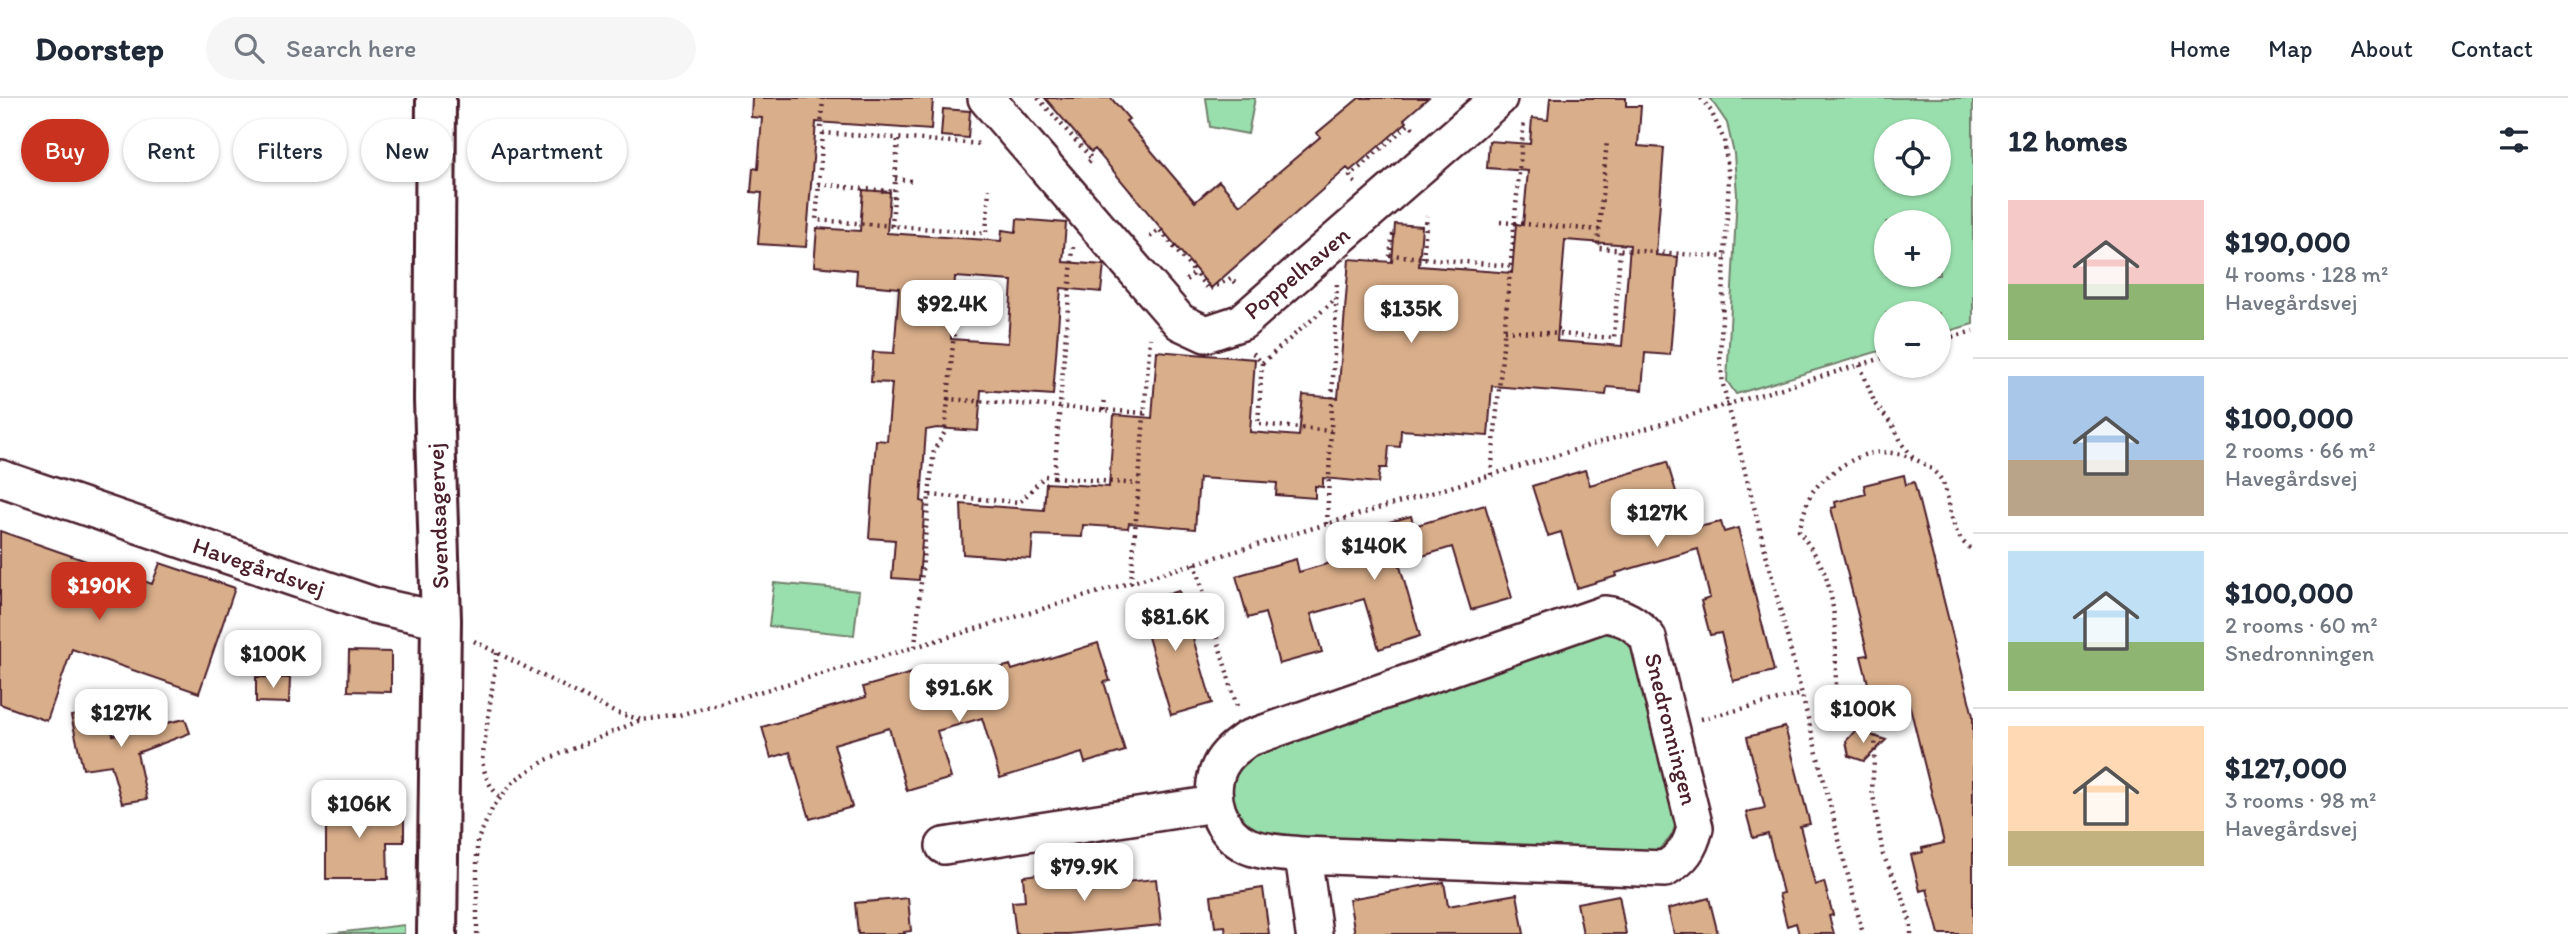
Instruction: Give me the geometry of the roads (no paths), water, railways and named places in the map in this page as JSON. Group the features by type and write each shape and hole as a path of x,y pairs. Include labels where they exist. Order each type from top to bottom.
{"street":[{"name":"Svendsagervej","path":"436,98 434,400 441,620 437,934"},
{"name":"Poppelhaven","path":"986,98 1180,322 1206,334 1241,322 1496,102 1512,106"},
{"name":"Havegårdsvej","path":"0,478 373,605 441,620"},
{"name":"Snedronningen","path":"1604,614 1621,616 1637,625 1648,638 1695,828 1690,845 1680,860 1665,869 1303,855 1264,851 1247,846 1232,835 1221,821 1215,804 1214,785 1220,766 1230,751 1247,739 1604,614"},
{"path":"944,846 1215,804"},
{"path":"1303,855 1314,934"}]}
